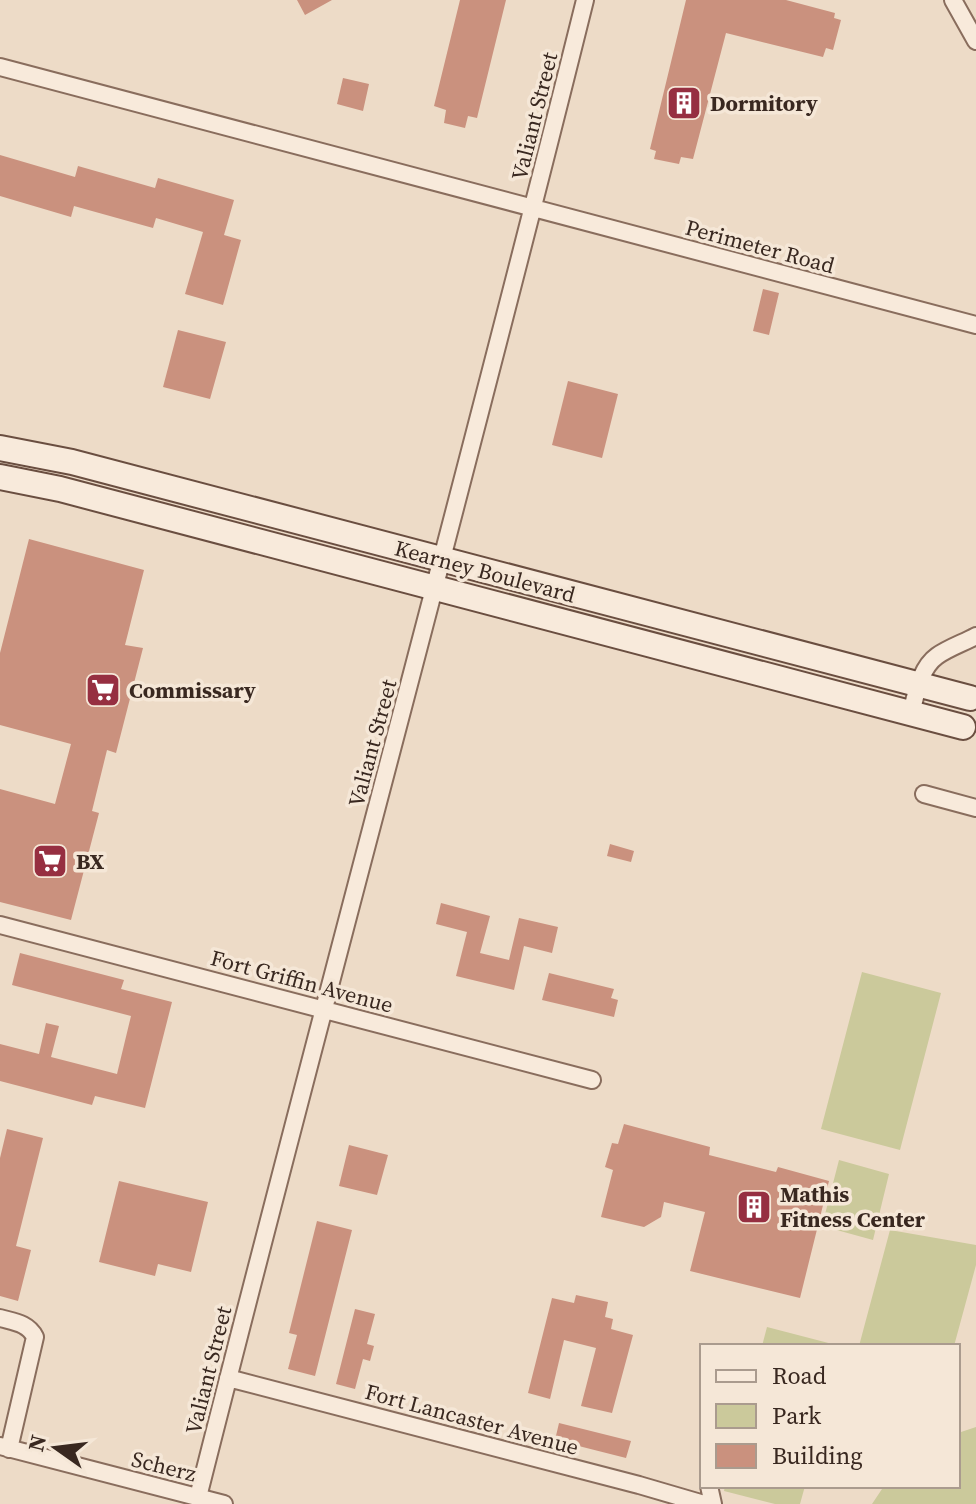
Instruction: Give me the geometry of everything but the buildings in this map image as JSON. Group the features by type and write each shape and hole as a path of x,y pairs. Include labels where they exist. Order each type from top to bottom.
{"street":[{"name":"Valiant Street","path":"198,1497 534,209 585,0"},
{"path":"953,0 976,41"},
{"name":"Perimeter Road","path":"0,67 976,325"},
{"name":"Kearney Boulevard","path":"0,448 72,462 970,698"},
{"name":"Kearney Boulevard","path":"0,477 60,489 963,727"},
{"path":"911,713 925,669 937,656 976,636"},
{"path":"924,794 976,808"},
{"name":"Fort Griffin Avenue","path":"0,925 592,1080"},
{"path":"0,1318 25,1325 35,1337 4,1448"},
{"name":"Fort Lancaster Avenue","path":"228,1378 704,1504"},
{"name":"Scherz","path":"4,1448 224,1504"}],"green space":[{"path":"862,972 941,993 900,1150 821,1129"},
{"path":"839,1160 889,1174 873,1240 822,1226"},
{"path":"890,1230 976,1245 976,1265 955,1344 860,1344"},
{"path":"767,1327 832,1344 763,1344"},
{"path":"976,1427 976,1504 872,1504 883,1488 960,1488 960,1432"},
{"path":"725,1488 804,1488 800,1504 775,1504 724,1491"}],"place":[{"name":"Dormitory","path":"684,103"},
{"name":"Commissary","path":"103,690"},
{"name":"BX","path":"50,861"},
{"name":"Mathis Fitness Center","path":"754,1207"}]}
